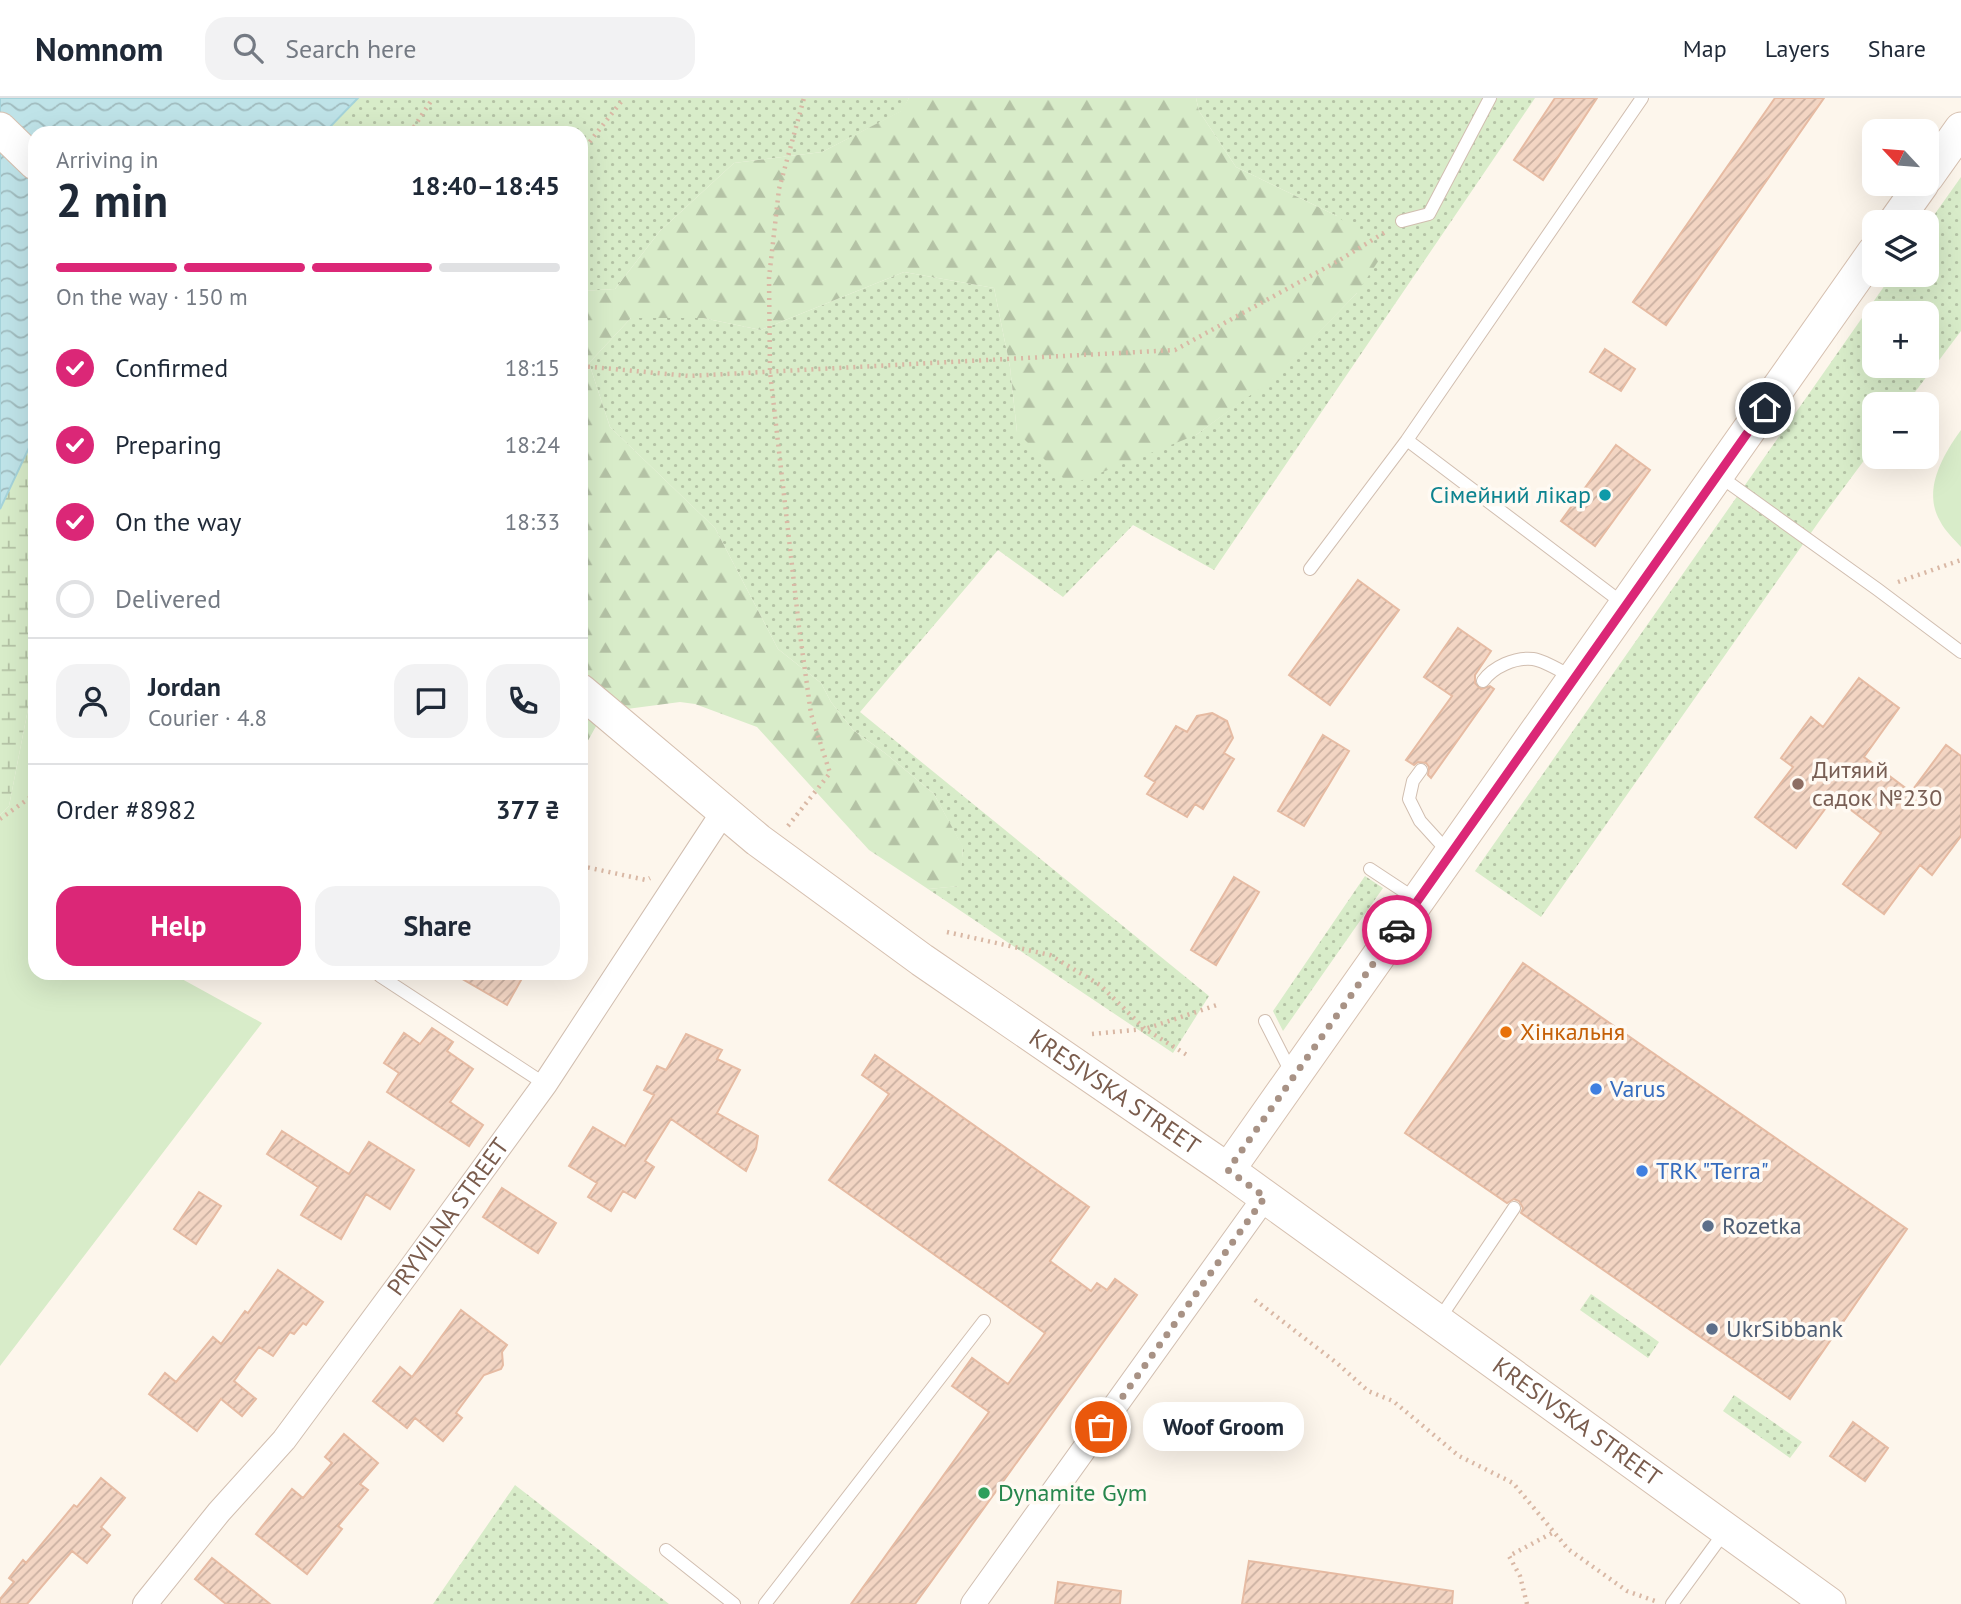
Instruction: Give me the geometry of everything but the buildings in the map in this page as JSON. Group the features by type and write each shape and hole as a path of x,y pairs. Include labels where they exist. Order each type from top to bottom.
{"street":[{"path":"0,129 28,156"},
{"path":"1939,160 1961,129"},
{"path":"1228,1170 1862,269"},
{"name":"KRESIVSKA STREET","path":"588,697 771,849 922,960 1228,1170 1829,1604"},
{"name":"PRYVILNA STREET","path":"145,1604 219,1511 284,1440 545,1084 724,811"},
{"path":"973,1604 1265,1197"}],"lane":[{"path":"1402,221 1429,214 1490,98"},
{"path":"1310,569 1406,440 1642,98"},
{"path":"1406,440 1625,606"},
{"path":"1718,475 1961,652"},
{"path":"1483,681 1491,671 1512,662 1533,659 1574,678"},
{"path":"1421,770 1413,781 1409,799 1420,821 1450,854"},
{"path":"1370,869 1418,900"},
{"path":"386,980 545,1084"},
{"path":"1265,1021 1293,1077"},
{"path":"1438,1322 1514,1209"},
{"path":"765,1604 984,1321"},
{"path":"1672,1604 1726,1530"},
{"path":"666,1550 734,1604"}],"path":[{"path":"415,126 433,98"},
{"path":"588,144 624,98"},
{"path":"771,849 830,773 811,714 770,372 769,278 779,188 804,98"},
{"path":"588,367 689,376 1175,350 1338,261 1402,221"},
{"path":"1877,589 1961,560"},
{"path":"0,818 28,799"},
{"path":"588,868 646,880 657,876"},
{"path":"947,932 1050,955 1100,985 1145,1030 1187,1055"},
{"path":"1093,1034 1145,1030 1220,1004"},
{"path":"1255,1300 1338,1364 1368,1391 1393,1401 1460,1456 1513,1483 1568,1549 1627,1591 1662,1604"},
{"path":"1527,1604 1520,1576 1509,1556 1554,1532"}],"green space":[{"path":"358,98 909,98 902,111 822,152 734,163 660,231 615,289 588,291 588,126 331,126"},
{"path":"909,98 1196,98 1199,111 1236,167 1337,216 1383,254 1357,293 1278,375 1196,435 1070,485 1017,432 1010,367 994,288 904,272 761,330 703,318 631,318 589,363 610,427 715,528 778,649 821,683 831,702 853,730 934,794 963,847 960,886 928,889 869,850 757,727 695,704 680,702 604,712 588,741 588,291 615,289 660,231 734,163 822,152 901,111"},
{"path":"1196,98 1535,98 1214,570 1133,525 1063,597 998,550 860,712 1209,996 1173,1053 928,889 959,886 963,848 934,794 853,730 831,702 821,683 778,649 715,528 610,427 589,363 631,318 703,318 761,330 904,272 994,288 1010,367 1017,432 1196,435 1278,374 1357,293 1337,216 1236,167 1199,111"},
{"path":"1961,177 1961,331 1939,360 1939,301 1874,301 1884,287 1939,287 1938,210"},
{"path":"1862,318 1862,378 1926,378 1915,392 1862,392 1862,463 1541,917 1475,871"},
{"path":"1961,430 1961,547 1940,521 1933,497 1937,473"},
{"path":"28,450 28,709 9,806 0,815 0,509"},
{"path":"28,709 28,980 184,980 262,1023 0,1366 0,815 9,806"},
{"path":"1365,876 1383,888 1283,1031 1273,1011"},
{"path":"1591,1294 1659,1342 1648,1358 1580,1310"},
{"path":"1734,1395 1802,1442 1790,1458 1723,1411"},
{"path":"515,1485 669,1604 433,1604"}],"water":[{"path":"0,98 358,98 331,126 28,126 28,450 0,509"}],"way so far":[{"path":"1101,1427 1265,1197 1228,1170 1397,930"}],"place":[{"name":"Сімейний лікар","path":"1605,495"},
{"name":"Дитяий садок №230","path":"1798,784"},
{"name":"Хінкальня","path":"1506,1032"},
{"name":"Varus","path":"1596,1089"},
{"name":"TRK \"Terra\"","path":"1642,1171"},
{"name":"Rozetka","path":"1708,1226"},
{"name":"UkrSibbank","path":"1712,1329"},
{"name":"Woof Groom","path":"1101,1427"},
{"name":"Dynamite Gym","path":"984,1493"}],"route":[{"path":"1397,930 1765,408"}]}
